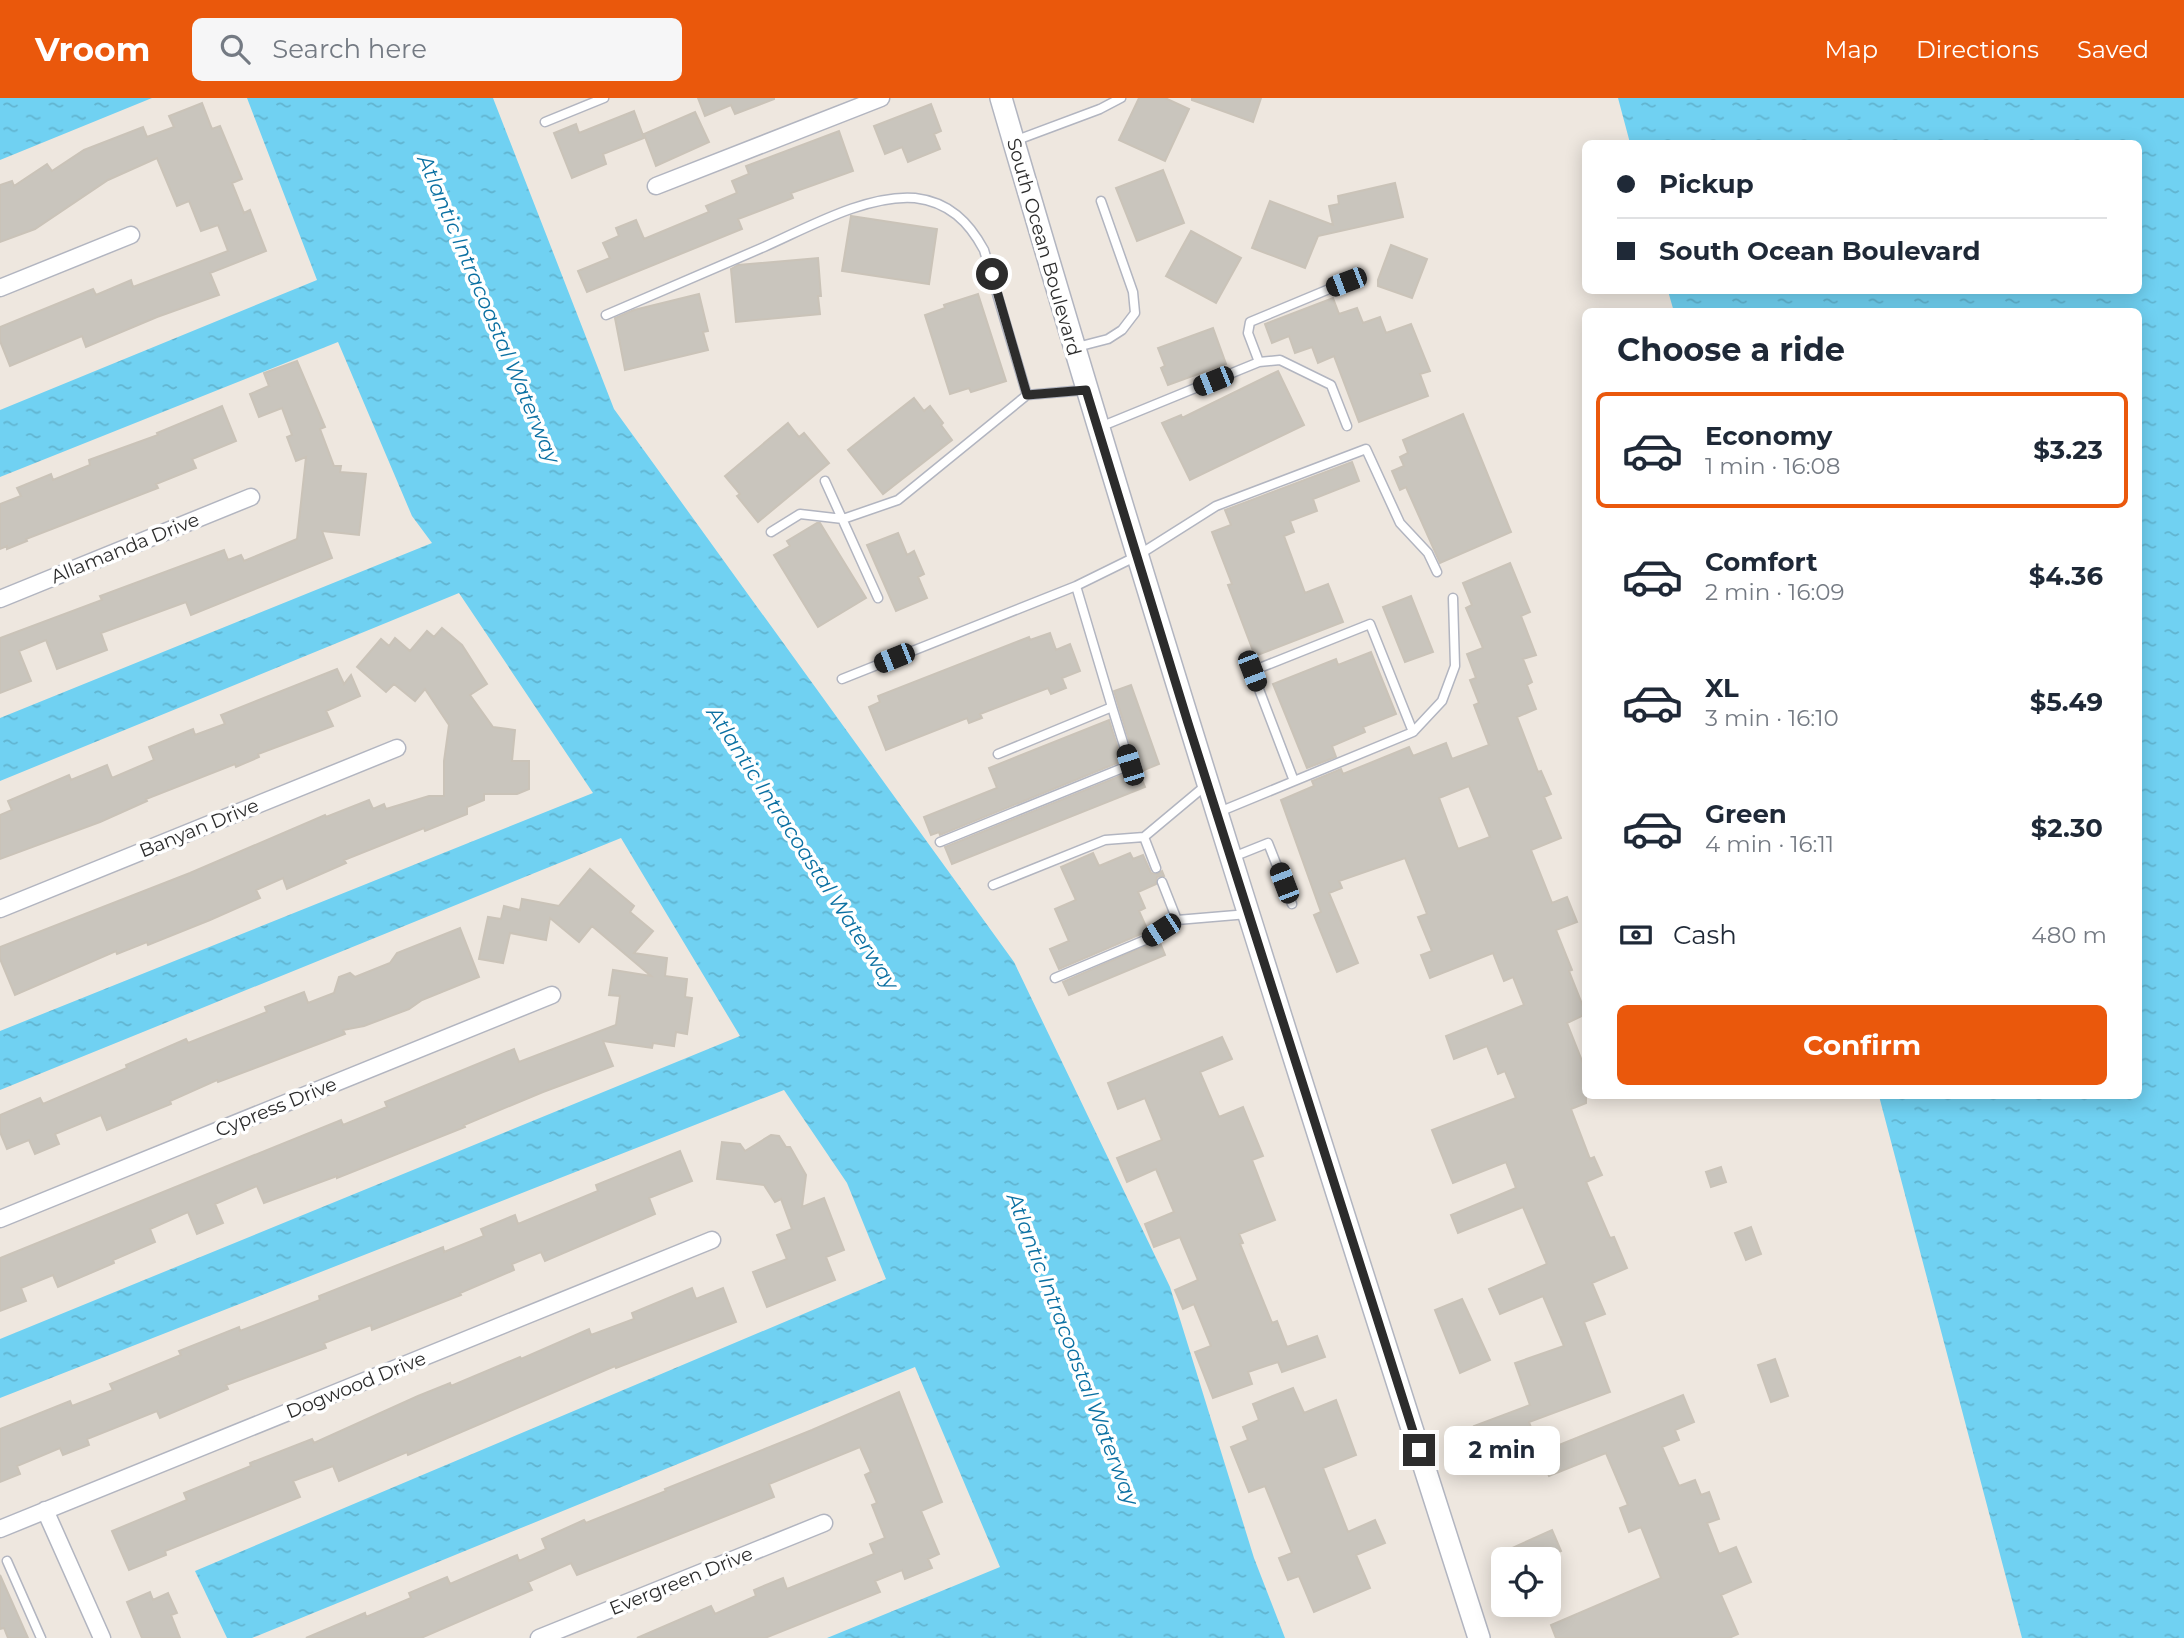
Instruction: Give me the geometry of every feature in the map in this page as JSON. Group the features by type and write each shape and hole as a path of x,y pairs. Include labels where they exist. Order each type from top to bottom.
{"main road":[{"name":"South Ocean Boulevard","path":"1001,98 1097,428 1207,785 1479,1638"}],"street":[{"path":"656,186 881,98"},
{"path":"0,288 131,235"},
{"name":"Allamanda Drive","path":"0,598 251,497"},
{"name":"Banyan Drive","path":"0,909 397,748"},
{"name":"Cypress Drive","path":"0,1219 552,995"},
{"name":"Dogwood Drive","path":"0,1529 712,1240"},
{"path":"45,1510 102,1638"},
{"name":"Evergreen Drive","path":"539,1638 824,1523"}],"lane":[{"path":"545,122 604,98"},
{"path":"1014,142 1121,98"},
{"path":"606,315 862,204 914,198 936,202 957,214 974,230 985,250 1027,395"},
{"path":"1074,348 1108,339 1122,330 1135,313 1133,292 1101,201"},
{"path":"1258,362 1248,333 1250,322 1346,282"},
{"path":"1097,428 1258,362 1280,360 1331,385 1347,426"},
{"path":"771,533 800,514 844,519 898,500 1027,395 1086,390"},
{"path":"842,679 1076,586 1137,556 1216,506 1366,449 1400,523 1428,553 1437,572"},
{"path":"825,481 878,598"},
{"path":"940,842 1130,765 1076,586"},
{"path":"1216,813 1413,732 1442,701 1455,666 1453,598"},
{"path":"1294,781 1252,671 1370,624 1413,732"},
{"path":"998,754 1112,707"},
{"path":"993,885 1105,840 1144,837 1207,785"},
{"path":"1144,837 1156,868"},
{"path":"1230,858 1268,843 1292,904"},
{"path":"1162,882 1177,920"},
{"path":"1055,978 1145,940 1177,920 1248,914"},
{"path":"7,1562 41,1638"}],"water":[{"path":"0,98 152,98 0,160"},
{"name":"Atlantic Intracoastal Waterway","path":"247,98 493,98 614,409 1014,962 1170,1287 1254,1558 1285,1638 827,1638 1000,1567 915,1367 252,1638 227,1638 195,1571 886,1279 847,1183 784,1090 0,1398 0,1339 740,1036 621,838 0,1090 0,1031 593,793 459,593 0,781 0,718 432,543 412,516 338,342 0,477 0,410 317,280"},
{"path":"1618,98 2184,98 2184,1638 2022,1638 1880,1099 2142,1099 2142,308 1673,308 1669,294 2142,294 2142,140 1629,140"}],"building":[{"path":"698,98 774,99 735,114 731,105 705,116"},
{"path":"1139,98 1165,98 1189,109 1165,161 1119,140"},
{"path":"1192,98 1261,98 1253,122"},
{"path":"202,103 212,129 220,126 242,179 232,183 244,213 250,210 266,251 210,273 219,295 86,347 82,336 10,366 0,341 0,327 93,289 96,295 131,280 133,287 228,251 218,225 201,231 189,201 177,206 157,158 108,180 35,229 0,242 0,185 12,181 14,186 47,164 52,171 84,150 143,127 147,137 174,127 169,116"},
{"path":"931,104 941,131 934,134 940,149 908,162 902,147 885,154 874,126"},
{"path":"634,111 644,138 603,154 606,164 572,178 554,133 576,124 579,133"},
{"path":"695,112 709,142 656,166 644,134"},
{"path":"839,131 853,171 791,193 793,198 738,219 742,229 587,292 578,271 610,258 603,243 619,236 616,228 636,220 644,239 709,212 706,206 737,193 732,181 749,174 746,166"},
{"path":"1163,170 1184,223 1137,241 1116,188"},
{"path":"1395,183 1403,217 1318,236 1305,268 1252,248 1270,201 1333,225 1329,206 1339,204 1338,196"},
{"path":"851,216 937,229 929,284 842,271"},
{"path":"1191,231 1241,258 1216,303 1166,276"},
{"path":"1391,245 1427,259 1412,298 1378,286"},
{"path":"818,258 820,314 736,322 731,269 738,265"},
{"path":"699,294 708,331 703,332 708,350 625,370 615,318 634,310"},
{"path":"978,294 1006,381 971,392 969,388 950,394 925,315 945,308 944,305"},
{"path":"1333,298 1339,314 1357,308 1363,323 1380,317 1386,333 1411,324 1430,371 1420,374 1428,396 1359,422 1334,356 1318,363 1312,347 1295,353 1289,336 1272,343 1265,324"},
{"path":"1213,328 1226,364 1168,385 1161,368 1165,366 1158,348"},
{"path":"297,361 325,427 320,429 334,466 341,466 340,472 366,474 359,535 322,531 332,558 191,615 186,602 101,633 107,650 57,669 46,640 19,651 31,681 0,693 0,638 102,600 100,596 224,550 228,560 241,555 244,561 297,539 306,457 296,461 287,437 292,435 282,408 259,417 250,394 269,386 264,373"},
{"path":"1278,371 1304,425 1190,480 1162,423 1181,415 1182,418"},
{"path":"914,398 924,411 930,406 952,440 883,494 848,450"},
{"path":"222,406 236,441 192,459 196,468 156,484 158,488 26,539 27,541 7,549 7,546 0,549 0,504 21,496 17,488 51,474 53,480 90,465 89,460 158,435 157,433"},
{"path":"1463,414 1511,532 1440,563 1406,487 1400,490 1392,471 1404,466 1400,457 1408,453 1403,440"},
{"path":"788,423 799,437 804,433 829,463 758,522 725,476"},
{"path":"1352,462 1359,481 1313,499 1317,511 1290,521 1294,532 1284,536 1305,593 1328,584 1343,622 1255,656 1228,585 1232,584 1212,532 1231,525 1225,510"},
{"path":"820,523 866,598 818,627 774,555 790,546 787,541"},
{"path":"898,533 907,555 914,551 924,574 918,577 927,598 896,611 867,545"},
{"path":"1510,563 1530,612 1521,616 1536,655 1523,659 1532,682 1527,685 1536,709 1517,717 1538,772 1541,771 1551,794 1544,797 1561,838 1531,850 1552,903 1567,897 1577,922 1556,930 1582,1004 1582,1016 1567,1023 1582,1061 1582,1099 1586,1099 1586,1103 1571,1109 1590,1159 1594,1157 1602,1175 1586,1182 1610,1238 1614,1237 1627,1268 1592,1283 1605,1314 1584,1322 1610,1392 1529,1422 1533,1433 1484,1452 1474,1426 1530,1405 1515,1363 1564,1346 1543,1296 1500,1314 1489,1289 1547,1264 1523,1207 1458,1233 1451,1215 1516,1188 1506,1162 1453,1183 1432,1130 1516,1098 1505,1071 1498,1074 1487,1046 1454,1059 1446,1036 1524,1005 1513,977 1504,981 1493,953 1430,978 1421,955 1432,951 1418,917 1427,914 1405,858 1339,881 1342,888 1329,893 1358,963 1337,972 1314,915 1321,912 1281,800 1314,786 1312,781 1341,769 1343,774 1409,747 1413,756 1446,743 1452,759 1489,745 1474,705 1479,703 1470,680 1476,678 1467,654 1483,648 1466,608 1472,605 1463,583","holes":["1469,786 1490,837 1458,849 1439,798"]},
{"path":"1411,596 1433,652 1405,662 1383,607"},
{"path":"442,628 462,645 487,684 470,695 493,727 515,730 512,761 529,761 529,789 517,794 484,794 484,800 467,807 467,814 344,860 346,863 287,889 283,878 256,890 260,898 210,920 148,945 147,942 117,954 116,951 15,995 0,959 0,947 190,873 325,815 326,817 369,800 373,809 384,804 386,809 429,796 444,796 444,761 449,725 425,689 415,701 394,684 386,692 357,667 381,639 389,646 395,638 410,651 427,631 434,637"},
{"path":"1050,633 1056,650 1070,644 1080,671 1062,678 1066,688 1051,694 1048,688 980,714 982,718 969,723 967,718 886,750 869,707 880,702 878,696 1029,637 1030,640"},
{"path":"1371,652 1396,714 1363,727 1365,732 1332,746 1336,757 1307,768 1273,684 1336,659 1338,665"},
{"path":"337,669 344,684 351,675 360,696 326,711 333,726 258,754 259,757 236,767 235,764 146,799 147,801 100,822 0,859 0,815 12,810 8,801 69,775 71,780 107,765 112,778 154,760 149,747 193,729 195,735 225,724 221,715"},
{"path":"1131,685 1159,764 1139,772 1145,787 952,864 945,847 1135,770 1136,763 1114,691"},
{"path":"1109,720 1122,761 940,835 939,832 931,835 924,817 997,788 989,768"},
{"path":"1093,853 1099,866 1130,853 1133,859 1143,855 1151,873 1158,874 1162,871 1164,876 1157,877 1156,884 1138,892 1145,908 1139,911 1148,931 1059,969 1050,949 1069,941 1055,909 1076,900 1061,867"},
{"path":"590,869 634,906 630,912 653,931 634,953 667,958 665,976 687,979 685,997 692,998 687,1034 676,1032 674,1046 653,1043 652,1048 603,1041 613,1066 543,1092 464,1125 465,1127 337,1178 264,1203 257,1186 215,1204 223,1223 197,1234 188,1212 150,1229 155,1242 58,1287 53,1275 21,1288 26,1301 0,1311 0,1258 341,1120 343,1125 387,1107 385,1102 514,1049 519,1062 616,1025 620,996 609,995 613,970 651,976 592,926 579,942 550,918 546,940 510,933 503,963 479,959 488,917 501,919 504,906 520,910 522,899 559,906"},
{"path":"460,928 479,977 422,1000 409,1009 364,1026 343,1030 345,1034 218,1082 217,1080 170,1101 171,1104 107,1130 101,1115 55,1134 59,1144 35,1154 29,1140 7,1149 0,1132 0,1115 40,1098 43,1104 186,1039 188,1043 267,1012 265,1007 304,992 308,1003 334,993 339,977 350,973 355,977 390,963 397,953"},
{"path":"1159,940 1165,955 1069,995 1063,982"},
{"path":"1222,1037 1232,1059 1200,1072 1219,1117 1243,1107 1263,1156 1252,1160 1275,1220 1239,1234 1243,1243 1240,1244 1272,1323 1277,1321 1287,1347 1317,1336 1325,1357 1282,1372 1278,1362 1248,1372 1252,1384 1213,1398 1195,1352 1211,1346 1194,1304 1183,1309 1175,1290 1198,1280 1180,1237 1154,1247 1145,1224 1174,1212 1156,1169 1127,1182 1117,1158 1162,1140 1145,1098 1118,1109 1108,1083"},
{"path":"771,1135 779,1136 786,1147 790,1147 806,1175 802,1207 824,1198 844,1250 826,1257 835,1280 767,1307 753,1272 787,1259 777,1235 792,1229 781,1199 775,1202 764,1185 717,1179 722,1142 740,1144 745,1151"},
{"path":"680,1151 692,1181 649,1198 655,1214 545,1261 541,1252 512,1264 514,1270 460,1293 461,1295 372,1330 371,1325 324,1343 326,1348 226,1385 228,1389 160,1418 157,1411 87,1439 89,1445 63,1455 60,1448 17,1466 20,1474 0,1482 0,1429 70,1401 72,1406 113,1390 110,1384 181,1355 179,1351 239,1327 240,1331 320,1300 319,1296 443,1247 444,1252 484,1236 481,1229 515,1215 518,1224 598,1191 596,1185"},
{"path":"1721,1167 1726,1182 1711,1187 1706,1172"},
{"path":"1751,1227 1761,1254 1746,1260 1735,1233"},
{"path":"692,1288 696,1299 723,1288 736,1322 616,1368 615,1366 408,1455 407,1452 339,1481 333,1466 293,1481 300,1497 165,1551 166,1555 129,1570 112,1531 187,1500 184,1493 251,1466 250,1463 312,1439 314,1443 418,1396 450,1383 451,1386 520,1357 521,1359 589,1329 591,1335 634,1319 632,1313"},
{"path":"1462,1299 1490,1360 1460,1373 1435,1310"},
{"path":"1775,1359 1788,1396 1771,1402 1758,1365"},
{"path":"1293,1388 1304,1413 1336,1400 1356,1455 1323,1468 1348,1532 1375,1520 1385,1543 1356,1555 1370,1588 1314,1612 1299,1576 1288,1580 1279,1558 1292,1553 1265,1486 1249,1492 1231,1447 1248,1440 1243,1427 1259,1420 1253,1404"},
{"path":"899,1392 942,1502 921,1511 939,1554 928,1559 932,1568 905,1579 902,1570 875,1581 880,1592 765,1638 637,1638 711,1606 715,1614 756,1596 754,1590 783,1578 787,1589 874,1554 870,1544 885,1538 872,1505 877,1503 865,1475 871,1472 860,1447 769,1484 774,1497 577,1575 571,1563 528,1582 532,1590 421,1638 306,1638 365,1613 366,1617 411,1598 409,1593 447,1577 450,1584 517,1555 519,1561 546,1549 542,1539 584,1520 586,1523 666,1491 665,1489"},
{"path":"1683,1395 1694,1422 1675,1430 1679,1440 1662,1447 1679,1486 1695,1480 1701,1495 1709,1492 1719,1519 1707,1523 1719,1554 1736,1547 1751,1582 1721,1595 1738,1634 1729,1638 1556,1638 1551,1625 1661,1578 1641,1527 1629,1532 1620,1508 1628,1505 1606,1453 1549,1476 1539,1453"},
{"path":"1552,1530 1559,1547 1514,1547"},
{"path":"0,1575 28,1638 8,1638 4,1628 0,1629"},
{"path":"150,1592 153,1600 168,1593 177,1613 171,1615 180,1638 142,1638 127,1602"}],"route":[{"path":"992,274 1027,395 1086,390 1188,723 1419,1450"}]}
